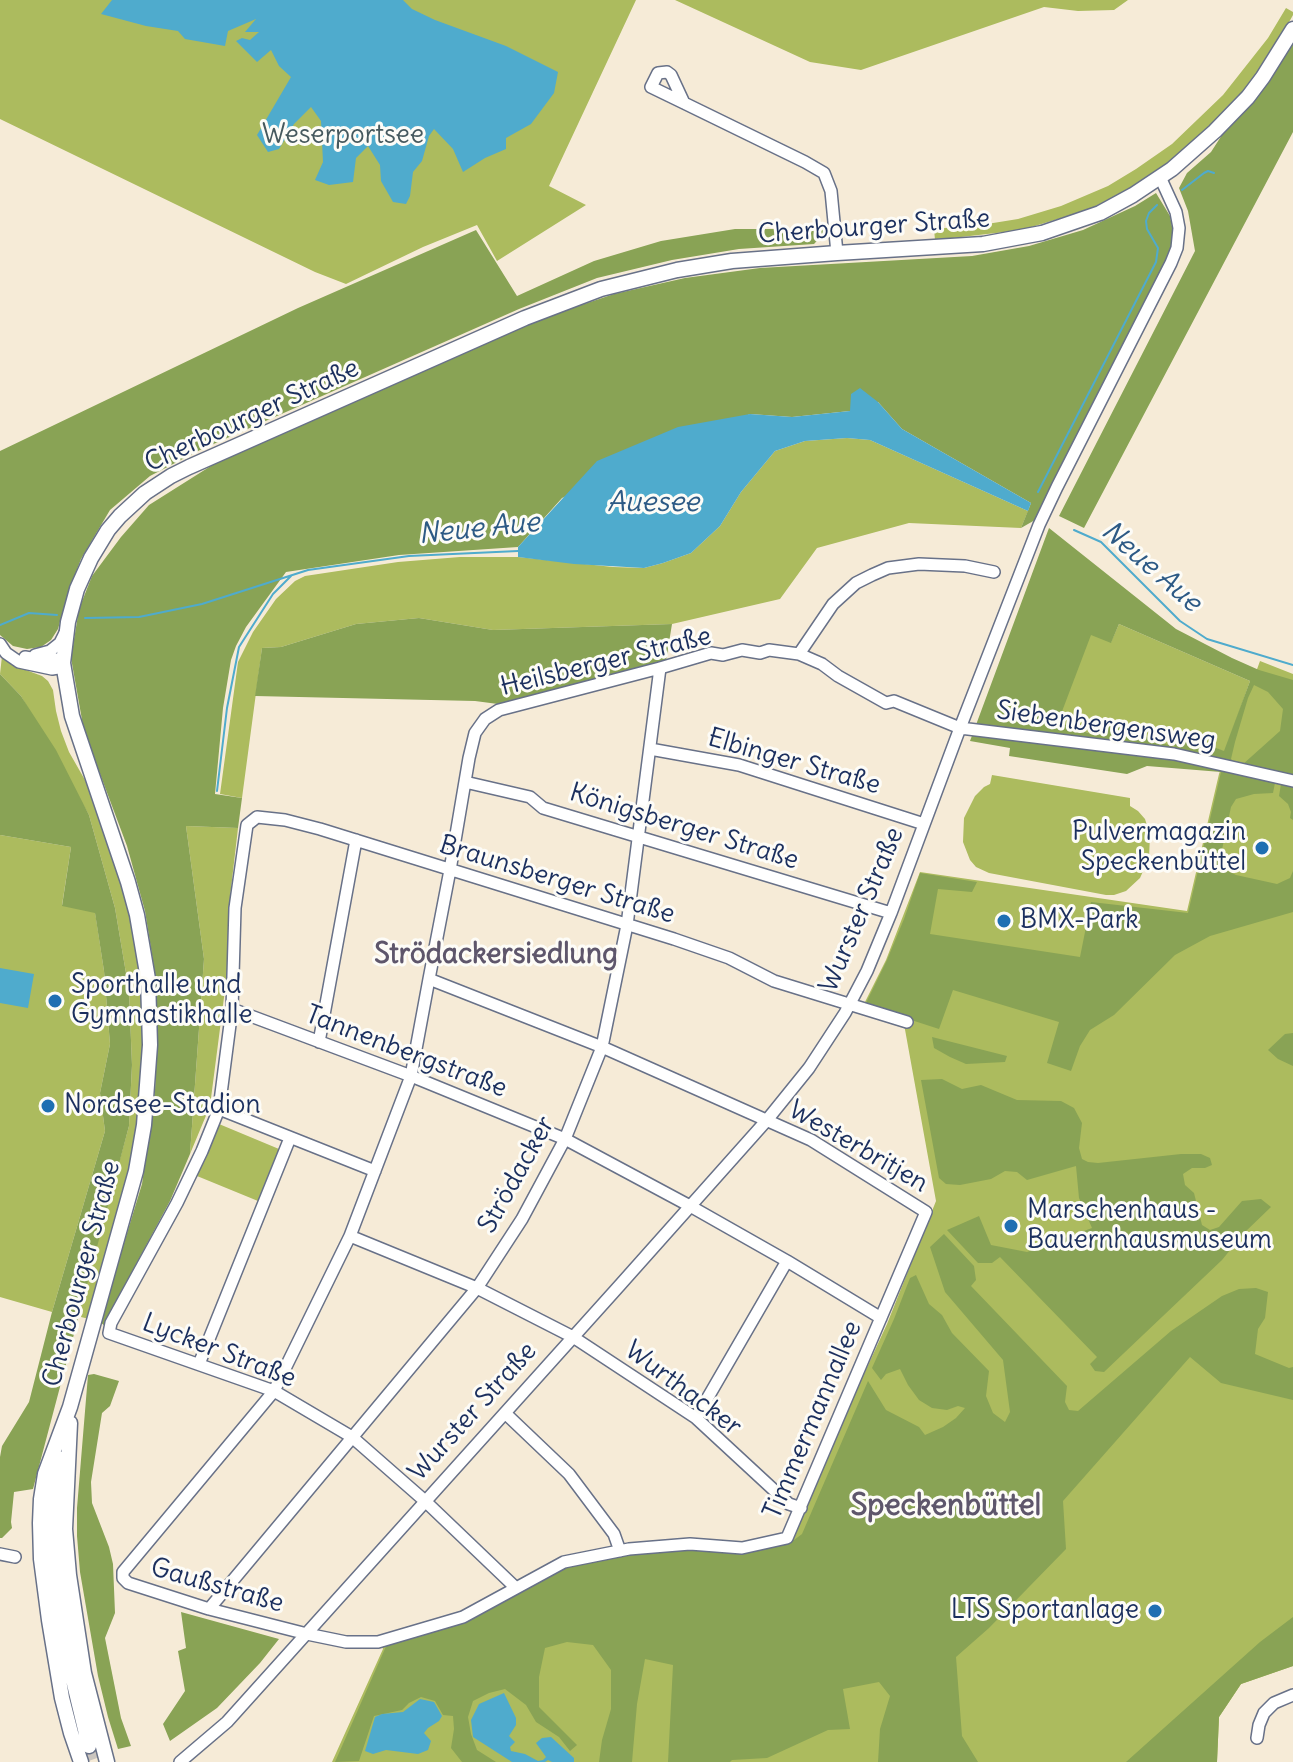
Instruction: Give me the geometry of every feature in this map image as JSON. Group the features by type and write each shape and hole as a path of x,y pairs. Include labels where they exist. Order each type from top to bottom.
{"main road":[{"path":"1160,177 1196,149 1248,97 1293,29"},
{"name":"Cherbourger Straße","path":"81,1762 62,1698 41,1559 40,1523 45,1474 70,1407 136,1171 149,1078 148,979 137,915 80,744 67,696 63,663 66,629 80,581 108,530 145,493 189,467 537,312 601,289 677,270 732,261 968,246 1042,233 1100,213 1160,177"},
{"path":"70,1407 56,1471 52,1542 71,1671 89,1746"},
{"name":"Cherbourger Straße","path":"70,1407 65,1529 69,1575 84,1673 107,1762"}],"street":[{"path":"684,103 824,173 831,191 837,253"},
{"name":"Wurster Straße","path":"185,1761 227,1722 307,1634 767,1120 809,1068 851,1003 891,913 1017,580 1053,494 1177,248 1179,228 1176,212 1160,177"},
{"path":"799,654 833,604 856,583 888,568 919,564 965,566 994,572"},
{"path":"21,655 39,655 50,651 60,643 66,629"},
{"path":"0,644 21,655 43,660 56,659 63,663 52,669 19,662 6,653 0,644"},
{"name":"Heilsberger Straße","path":"465,782 475,733 485,719 499,710 711,653 723,655 742,650 760,653 769,650 799,654 822,664 886,703 894,701 960,728"},
{"path":"31,665 59,679 67,696"},
{"name":"Strödacker","path":"209,1609 477,1288 522,1219 565,1139 602,1047 627,925 660,668"},
{"name":"Siebenbergensweg","path":"960,728 1174,754 1293,781"},
{"name":"Elbinger Straße","path":"650,749 739,765 924,824"},
{"path":"274,1391 350,1236 411,1076 465,782"},
{"name":"Königsberger Straße","path":"465,782 530,797 543,808 891,913"},
{"name":"Braunsberger Straße","path":"232,1009 235,908 247,825 257,817 285,820 356,840 729,958 774,981 851,1003"},
{"path":"319,1042 356,840"},
{"name":"Westerbritjen","path":"429,979 602,1047 811,1140 926,1212"},
{"path":"851,1003 907,1022"},
{"path":"232,1009 219,1109 375,1171"},
{"name":"Tannenbergstraße","path":"232,1009 411,1076 565,1139 690,1206 881,1318"},
{"name":"Lycker Straße","path":"219,1109 177,1203 111,1323 109,1333 274,1391 352,1437 516,1588"},
{"path":"199,1364 290,1138"},
{"name":"Timmermannallee","path":"307,1634 346,1642 386,1641 463,1617 564,1562 620,1551 690,1544 742,1548 787,1538 926,1212"},
{"name":"Wurthacker","path":"350,1236 477,1288 573,1337 696,1418 789,1504 801,1508"},
{"path":"696,1418 787,1261"},
{"name":"Gaußstraße","path":"274,1391 123,1572 123,1578 128,1583 209,1609 307,1634"},
{"path":"505,1413 569,1474 614,1534 620,1551"},
{"path":"0,1554 15,1557"},
{"path":"1257,1738 1264,1713 1274,1703 1293,1695"}],"green space":[{"name":"Weserportsee","path":"0,0 636,0 549,186 586,205 497,261 477,225 346,284 315,272 0,119"},
{"path":"675,0 1128,0 1114,10 1078,11 1044,7 861,70 810,62"},
{"path":"1286,8 1293,15 1252,81 1225,112 1171,161 1132,187 1090,209 1022,230 935,240 934,229 1018,219 1061,206 1108,186 1136,169 1172,144 1223,95 1268,38"},
{"path":"1293,39 1293,132 1084,528 1059,516 1195,251 1188,211 1179,188 1187,173 1211,152 1255,98"},
{"path":"1156,193 1170,216 1173,232 1171,252 1165,267 1035,520 1021,528 1031,503 902,429 878,402 850,411 792,417 750,414 562,498 518,547 399,555 286,572 246,627 231,660 215,794 242,798 238,828 186,826 204,959 190,1154 170,1201 105,1326 100,1322 142,1184 155,1090 156,997 145,911 127,846 84,731 71,658 79,609 92,576 149,505 214,464 528,323 614,294 685,278 760,268 972,256 1029,246 1083,230"},
{"path":"735,229 828,229 814,244 739,249 672,260 597,278 519,309 200,450 150,476 110,510 81,559 58,629 51,640 41,647 27,649 13,646 0,635 0,451 298,308 476,230 517,296 594,261 661,241"},
{"path":"870,440 1028,511 1021,528 909,523 817,548 780,599 672,624 493,630 419,618 356,624 281,647 262,648 242,798 220,794 238,662 253,632 276,599 295,581 305,576 398,562 460,557 518,557 644,568 691,553 720,526 741,492 775,451 805,441"},
{"path":"1049,528 1176,629 1259,670 1293,680 1293,820 1288,804 1279,796 1281,784 1275,783 1273,793 1236,799 1231,807 1220,859 1226,870 1236,875 1277,884 1290,878 1293,871 1293,912 1210,936 1175,955 1114,1015 1090,1030 1071,1071 1047,1063 1059,1022 953,990 939,1029 865,1005 887,960 920,873 977,882 972,892 938,889 930,934 1080,957 1091,902 1188,913 1221,772 1147,766 1127,774 1009,756 1010,748 970,741","holes":["1119,624 1250,681 1224,751 1179,733 1174,747 1135,733 1133,735 1127,732 1129,728 1114,722 1100,729 1097,736 1058,722 1091,635 1111,643","1254,685 1268,692 1283,709 1280,731 1242,765 1231,759"]},
{"path":"1040,609 1111,642 1119,624 1250,681 1225,752 1180,733 1174,748 1135,734 1133,736 1127,732 1128,728 1097,736 1057,722"},
{"path":"419,618 493,630 672,624 666,661 498,704 255,696 262,648 281,647 356,624"},
{"path":"2,656 15,666 42,676 53,690 61,731 89,787 131,912 138,960 145,1036 143,1083 133,1154 89,1319 77,1316 129,1126 132,1065 129,991 115,908 89,815 21,696 0,674"},
{"path":"1260,661 1293,674 1293,1666 1241,1684 1219,1717 1217,1762 332,1762 383,1649 381,1644 788,1539 887,1324 936,1201 904,1024 861,1010 886,960 920,872 1187,911 1219,774"},
{"path":"0,674 21,696 56,750 89,815 115,908 129,991 132,1065 129,1126 33,1489 14,1492 12,1528 2,1538 2,1446 29,1402 105,1131 100,1093 110,1044 95,913 62,906 71,847 0,835"},
{"path":"992,775 1130,798 1130,806 1145,819 1150,835 1149,858 1140,878 1126,891 1106,895 989,873 976,867 963,842 964,818 975,796 990,784"},
{"path":"186,826 238,828 230,897 230,951 210,1106 190,1154 204,959"},
{"path":"0,835 71,847 62,905 95,912 104,971 110,1044 100,1093 105,1131 52,1312 0,1297"},
{"path":"1293,1033 1293,1066 1268,1050 1285,1034"},
{"path":"932,1037 1007,1056 1005,1062 966,1064 934,1048"},
{"path":"942,1079 962,1089 981,1085 1017,1100 1061,1101 1074,1108 1082,1123 1079,1148 1082,1159 1088,1162 1181,1154 1201,1154 1210,1158 1212,1165 1192,1168 1183,1174 1185,1185 1194,1193 1202,1225 1210,1230 1219,1227 1242,1201 1261,1199 1271,1207 1222,1260 1104,1372 1095,1371 1090,1364 1097,1357 1000,1257 992,1263 978,1263 947,1230 979,1216 991,1245 1027,1252 1092,1228 1079,1198 1076,1166 1027,1180 1017,1172 1005,1171 991,1179 960,1185 946,1184 939,1178 921,1080"},
{"path":"219,1124 279,1149 258,1201 197,1176"},
{"path":"944,1234 974,1266 976,1280 971,1286 1067,1386 1065,1402 1069,1410 1078,1411 1171,1331 1222,1296 1239,1289 1256,1288 1268,1292 1255,1354 1293,1367 1293,1400 1221,1383 1190,1357 1063,1501 1066,1549 989,1628 956,1657 962,1736 978,1762 878,1762 880,1729 890,1696 879,1682 843,1689 850,1729 828,1730 767,1758 730,1762 668,1762 673,1665 645,1659 632,1762 599,1762 611,1709 611,1670 593,1645 567,1642 545,1648 539,1677 539,1707 577,1745 570,1751 559,1737 536,1722 526,1705 505,1689 473,1701 468,1717 477,1750 496,1762 462,1762 451,1748 453,1716 443,1715 435,1701 421,1697 402,1710 374,1716 359,1761 335,1762 387,1644 466,1619 565,1565 620,1553 690,1547 742,1550 794,1540 802,1534 868,1381 886,1410 919,1427 925,1435 956,1418 965,1408 932,1408 919,1400 900,1369 886,1374 881,1380 872,1368 910,1278 916,1275 929,1304 989,1371 986,1396 993,1413 1005,1422 1010,1412 1003,1360 945,1292 930,1247"},
{"path":"88,1375 119,1381 110,1406 102,1413 91,1482 92,1503 113,1564 115,1613 105,1638 121,1718 131,1746 118,1749 98,1676 77,1536"},
{"path":"181,1612 279,1639 217,1708 170,1741 163,1724 185,1691 178,1651 186,1648"},
{"path":"1293,1617 1293,1666 1241,1684 1219,1717 1217,1762 1126,1762 1260,1642"}],"water":[{"name":"Weserportsee","path":"112,0 403,0 412,9 435,20 506,46 558,72 554,93 531,124 506,138 506,149 463,172 453,149 434,129 422,161 413,172 406,204 393,202 381,181 380,165 368,146 356,158 353,182 329,185 315,180 323,162 321,121 311,107 294,124 279,149 268,152 257,135 291,77 279,66 271,50 257,62 236,41 242,38 250,40 259,32 245,32 256,19 228,31 225,46 185,39 178,31 101,14"},
{"name":"Auesee","path":"860,388 878,402 902,429 1031,503 1028,511 870,440 805,441 775,451 741,492 720,526 691,553 644,568 518,557 518,547 597,461 678,427 750,414 792,417 850,411 851,394"},
{"path":"0,968 34,974 28,1008 0,1003"},
{"path":"504,1693 516,1718 516,1725 509,1736 515,1742 510,1747 511,1751 543,1760 546,1757 536,1743 542,1738 551,1737 574,1758 574,1762 512,1762 473,1737 471,1720 479,1704"},
{"path":"420,1699 434,1702 442,1716 424,1733 431,1741 428,1750 418,1754 386,1750 373,1754 365,1751 375,1717 403,1712"}],"waterway":[{"path":"1182,190 1204,173 1214,173"},
{"path":"1038,492 1156,262 1158,248 1146,221 1157,205"},
{"name":"Neue Aue","path":"1074,530 1101,542 1180,621 1207,639 1293,665"},
{"name":"Neue Aue","path":"85,618 139,617 202,604 308,570 409,556 518,551"},
{"path":"217,791 227,708 239,647 273,594 291,576"},
{"name":"Neue Aue","path":"0,625 29,613 57,615"}],"tunnel":[{"path":"89,1746 95,1762"}],"place":[{"name":"Pulvermagazin Speckenbüttel","path":"1262,848"},
{"name":"BMX-Park","path":"1004,921"},
{"name":"Sporthalle und Gymnastikhalle","path":"55,1001"},
{"name":"Nordsee-Stadion","path":"48,1106"},
{"name":"Marschenhaus - Bauernhausmuseum","path":"1011,1226"},
{"name":"LTS Sportanlage","path":"1155,1611"}],"district":[{"name":"Strödackersiedlung","path":"496,955"},
{"name":"Speckenbüttel","path":"946,1506"}]}
